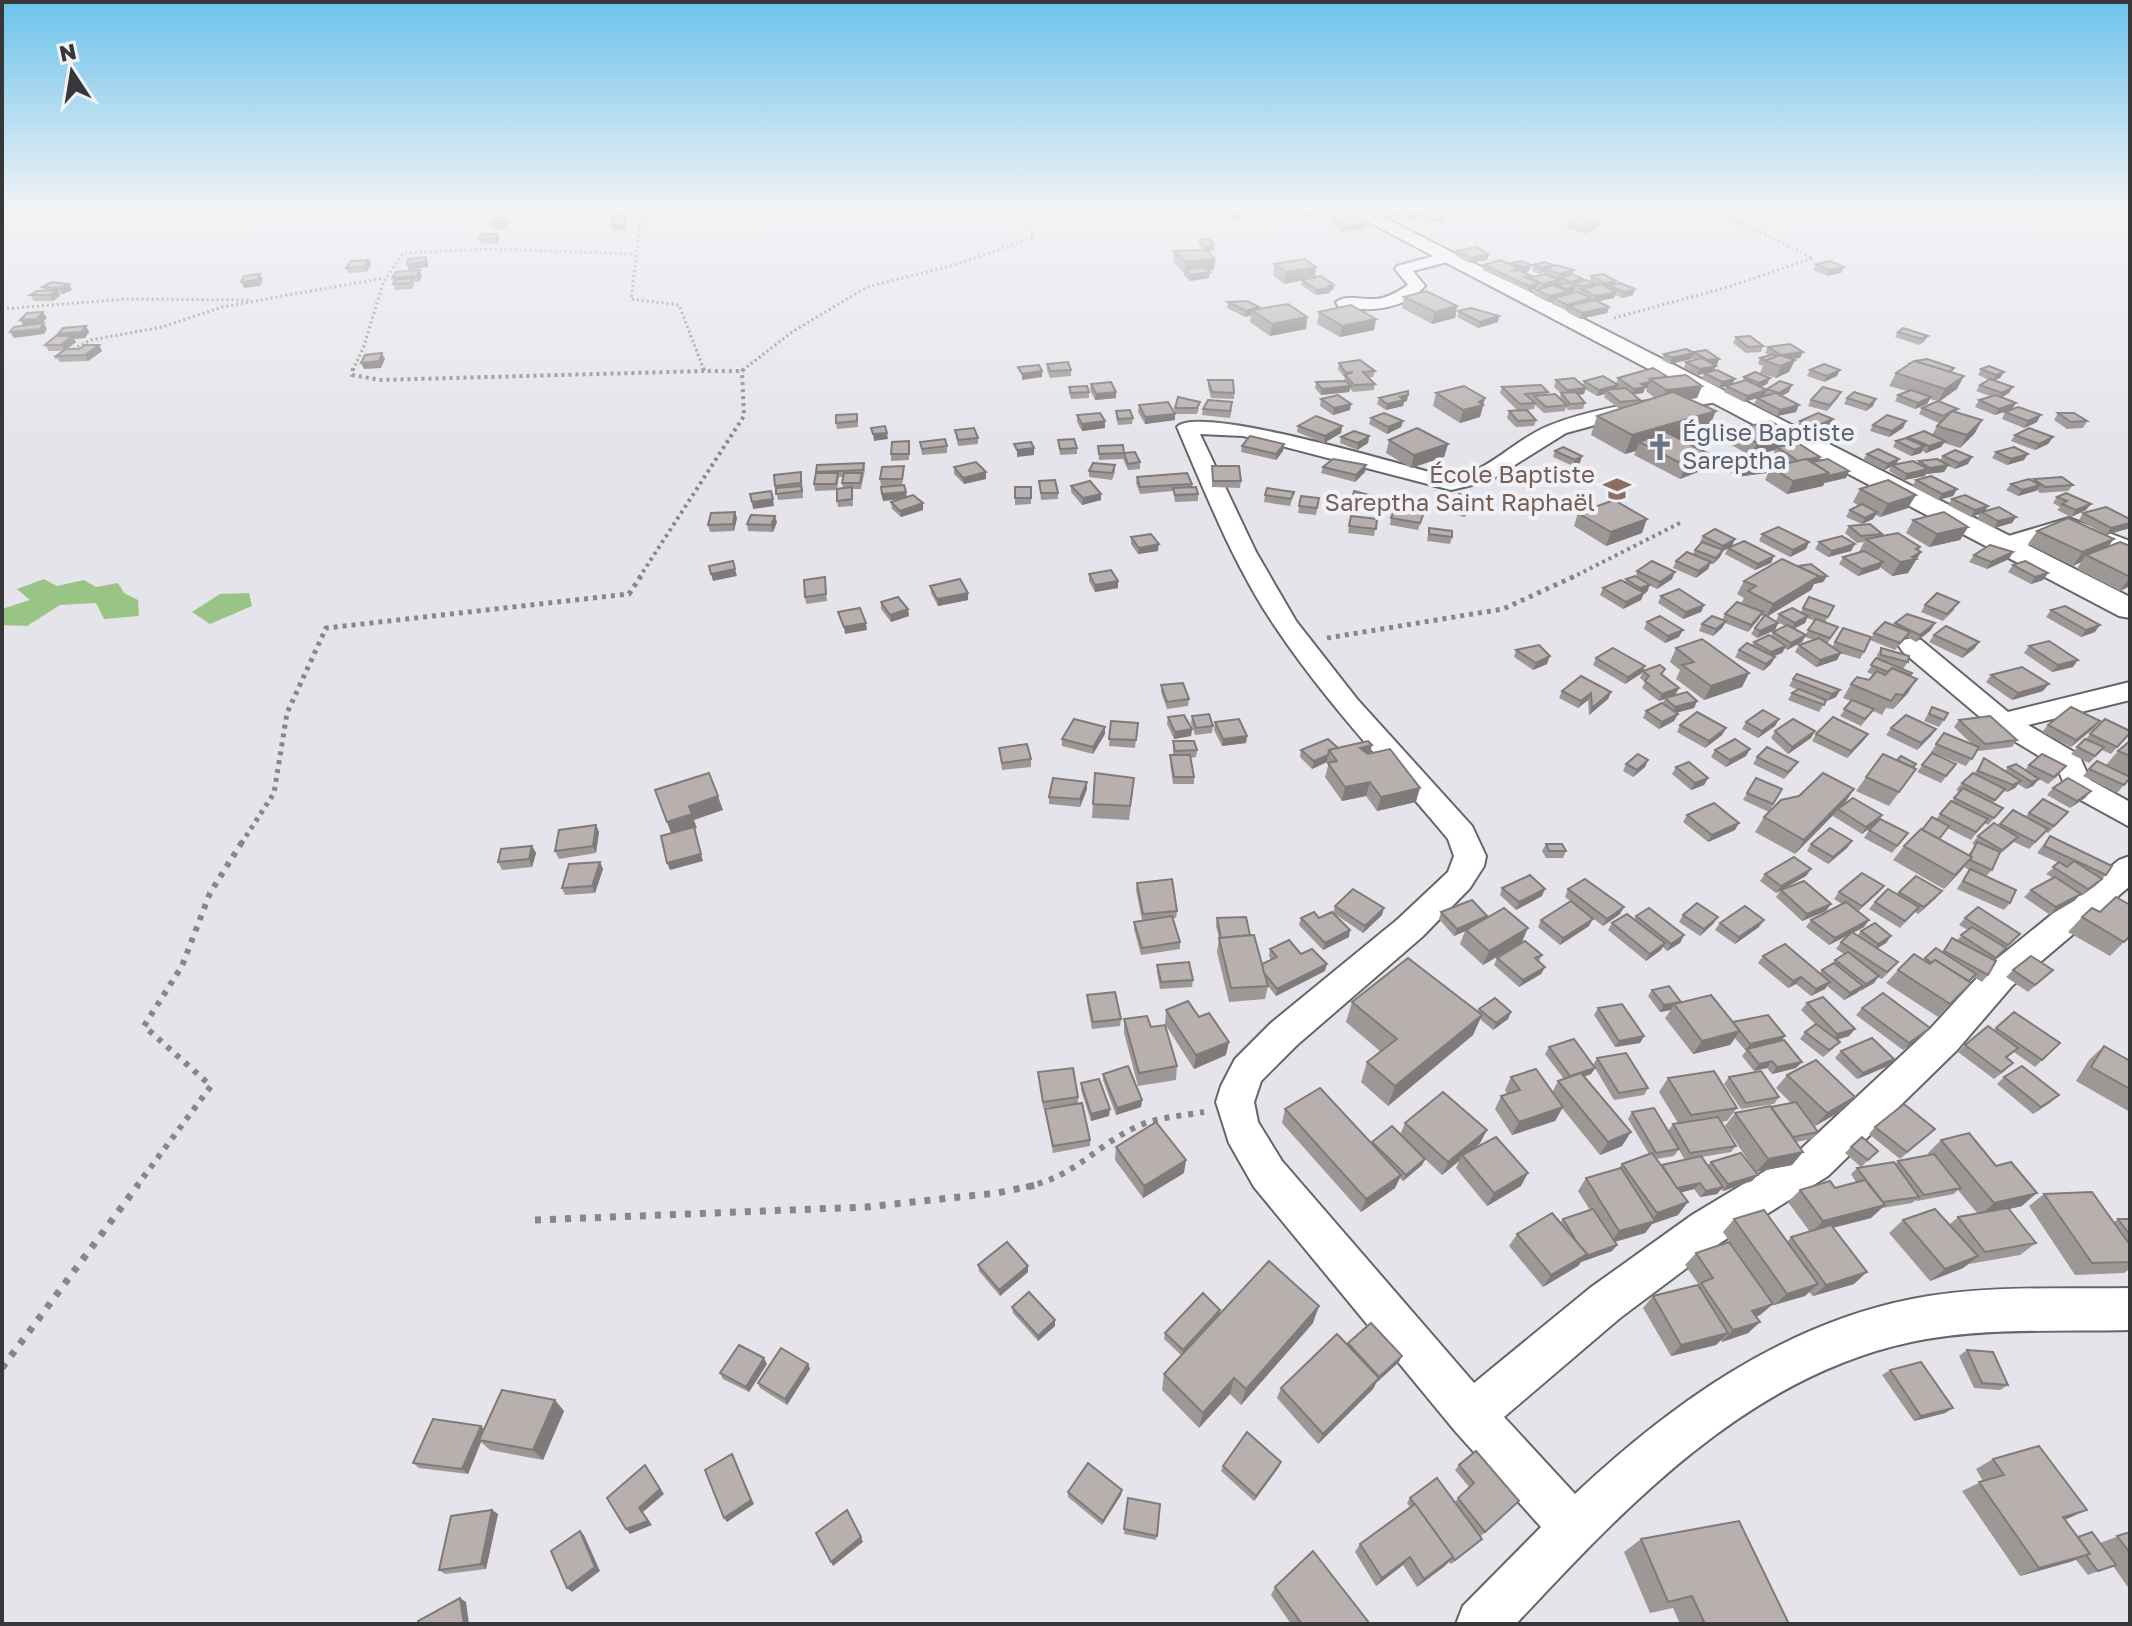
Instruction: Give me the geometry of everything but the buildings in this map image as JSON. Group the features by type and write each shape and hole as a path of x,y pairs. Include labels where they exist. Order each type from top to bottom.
{"main road":[{"path":"1495,284 2130,609"}],"street":[{"path":"1344,302 1377,305 1395,301 1417,286 1415,284"},
{"path":"1573,1527 1471,1415 1268,1174 1248,1143 1237,1111 1239,1086 1248,1070 1284,1034 1410,928 1459,880 1470,856 1461,834 1298,642 1246,559 1187,427 1243,430 1451,484 1480,479 1559,429 1651,407 1716,397"},
{"path":"2003,545 2069,525 2130,549"},
{"path":"1912,646 2003,722 2069,762 2078,786 2130,816"},
{"path":"2003,722 2130,691"},
{"path":"1471,1415 1605,1303 1681,1247 1814,1163 1944,1039 2000,976 2130,868"},
{"path":"1481,1624 1573,1527 1634,1472 1713,1411 1775,1371 1827,1347 1911,1322 1954,1316 2130,1309"}],"path":[{"path":"55,358 91,340 162,327 214,309 255,300 349,284"},
{"path":"381,284 365,332 364,347 351,371 356,378 381,380 742,371 792,332 867,287 879,284"},
{"path":"632,284 631,299 679,305 704,371"},
{"path":"1578,327 1737,284"},
{"path":"2,309 138,299 255,300"},
{"path":"2,1368 211,1086 144,1026 182,966 210,893 274,793 287,713 326,628 629,594 744,416 742,371"},
{"path":"1298,642 1503,609 1680,523"},
{"path":"535,1220 866,1207 997,1193 1049,1182 1133,1128 1152,1120 1192,1112 1237,1111"}],"green space":[{"path":"44,579 57,586 84,580 96,587 118,583 124,593 138,600 139,616 104,619 96,603 60,605 27,626 2,625 2,609 30,600 17,589"},
{"path":"249,593 252,606 210,624 192,612 220,594"}],"place":[{"name":"Église Baptiste Sareptha","path":"1660,447"},
{"name":"École Baptiste Sareptha Saint Raphaël","path":"1617,489"}]}
